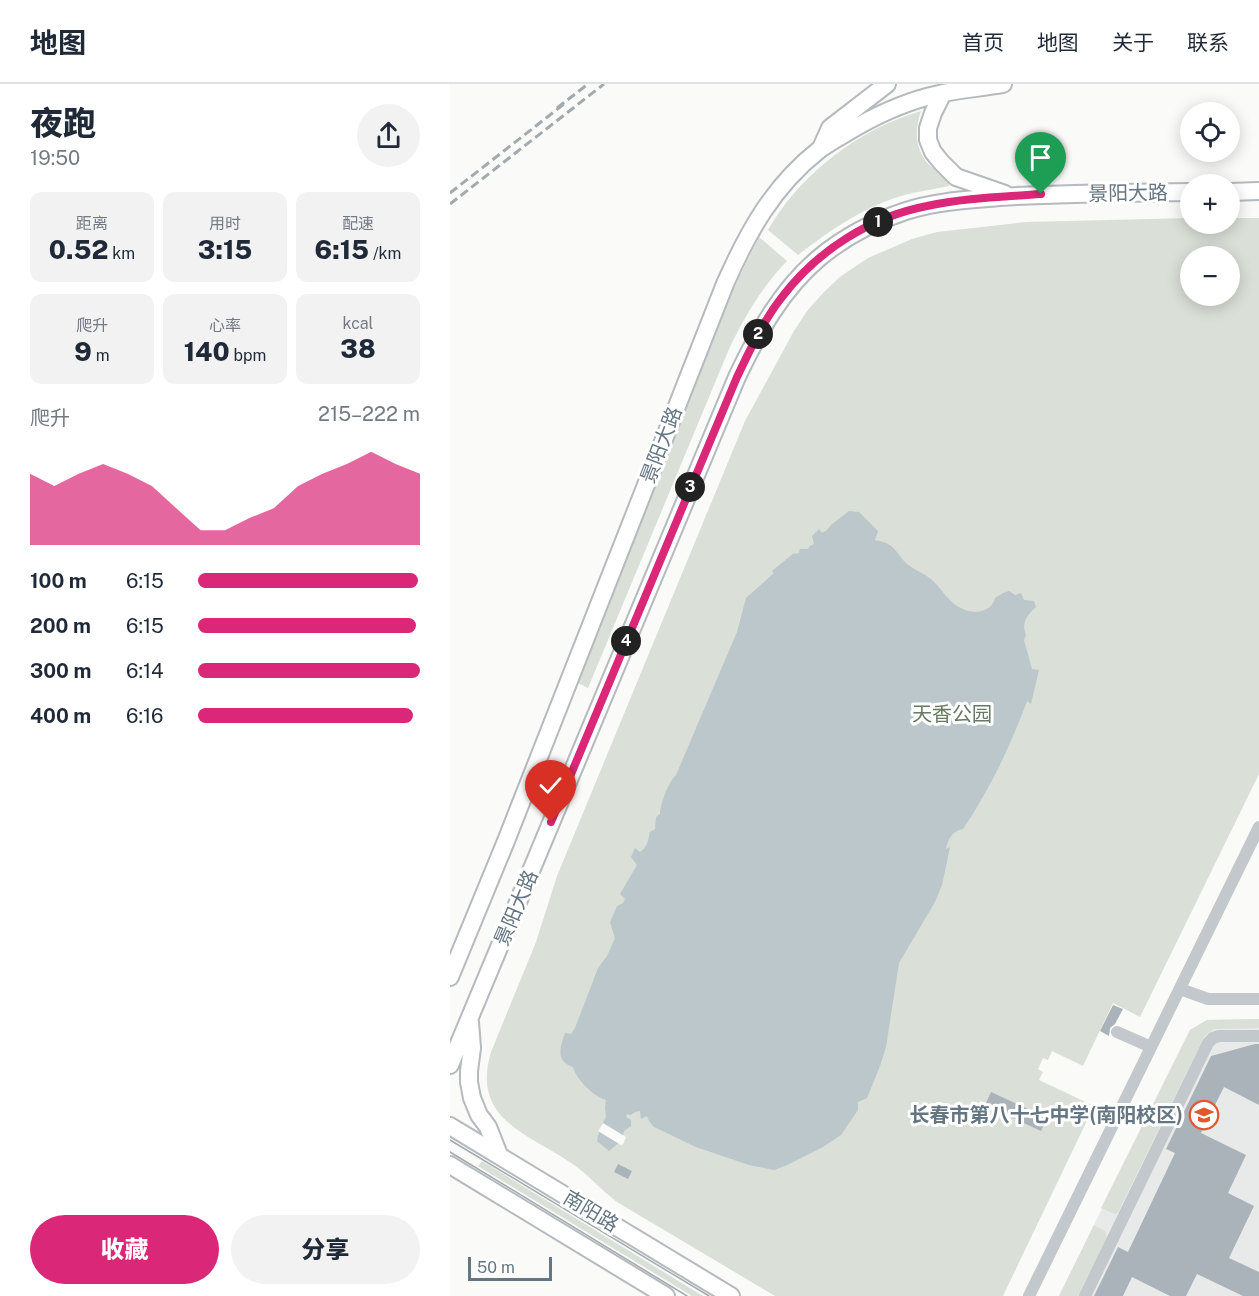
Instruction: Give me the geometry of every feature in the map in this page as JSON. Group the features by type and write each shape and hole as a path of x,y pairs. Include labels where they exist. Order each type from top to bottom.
{"main road":[{"path":"821,148 830,128 887,84"},
{"name":"景阳大路","path":"450,977 510,831 725,284 745,242 766,206 796,170 821,148 884,113 904,104 943,93 1003,84"},
{"path":"943,93 928,128 928,140 933,152 956,177 1013,196"},
{"path":"1240,192 1259,191"},
{"name":"景阳大路","path":"450,1065 737,377 770,314 792,284 818,258 856,233 907,210 951,202 1041,194 1180,192"},
{"path":"469,1020 472,1048 469,1082 472,1098 499,1155"},
{"name":"南阳路","path":"450,1126 731,1296"},
{"name":"南阳路","path":"450,1165 666,1296"},
{"path":"450,1179 489,1189"}],"street":[{"path":"1029,1296 1259,827"},
{"path":"1180,989 1208,999 1259,999"},
{"path":"1117,1032 1151,1047"},
{"path":"1085,1296 1208,1043 1219,1036 1259,1036"}],"shaded area":[{"path":"849,511 859,512 878,531 875,540 891,546 907,564 931,579 950,600 964,610 983,611 992,604 995,598 1009,591 1015,595 1021,593 1024,600 1034,601 1036,607 1028,616 1024,627 1026,635 1024,640 1032,669 1039,670 1031,704 1027,701 999,767 973,814 963,829 953,834 948,842 946,849 950,847 942,885 935,902 899,963 886,1047 880,1066 867,1098 858,1102 858,1110 841,1135 823,1147 774,1170 749,1165 696,1147 654,1127 647,1116 641,1119 640,1111 631,1115 627,1114 626,1117 631,1120 631,1126 624,1131 621,1141 609,1151 597,1141 606,1117 606,1100 582,1082 573,1067 563,1061 560,1053 565,1033 571,1034 575,1028 598,968 607,956 615,938 610,922 617,906 625,899 620,894 637,865 631,857 635,848 640,852 645,848 650,832 655,829 656,817 660,814 665,793 676,775 737,632 746,598 774,573 772,571 794,553 799,553 800,549 808,549 814,544 812,536 819,529 822,533 827,530"},
{"name":"长春市第八十七中学(南阳校区)","path":"1259,1019 1259,1296 1059,1296 1190,1030 1207,1020"}],"green space":[{"path":"921,111 917,132 920,150 930,166 948,178 949,186 908,194 864,211 798,255 768,230 797,190 833,156 875,129"},
{"name":"天香公园","path":"1180,218 1180,234 1240,234 1240,218 1259,218 1259,774 1140,1017 1113,1003 1083,1066 1052,1051 1048,1060 1043,1058 1038,1069 1043,1072 1039,1080 1094,1106 1003,1296 775,1296 617,1202 577,1167 521,1132 496,1109 489,1093 487,1075 491,1052 536,942 557,876 745,421 794,331 807,311 824,292 841,276 868,258 912,239 937,232 1026,222"},
{"path":"759,237 787,261 755,302 729,349 588,688 578,683 726,304"},
{"path":"1259,1019 1259,1028 1213,1029 1204,1037 1119,1210 1116,1214 1101,1208 1190,1030 1207,1020"},
{"path":"482,1161 703,1296 692,1296 478,1166"},
{"path":"1094,1225 1105,1231 1107,1238 1078,1296 1059,1296"}],"pier":[{"path":"603,1123 626,1137 623,1144 621,1145 598,1131"}],"building":[{"path":"1113,1005 1123,1009 1115,1024 1110,1028 1109,1036 1100,1031"},
{"path":"1259,1044 1259,1105 1224,1087 1201,1133 1246,1155 1228,1193 1254,1206 1229,1258 1259,1272 1259,1296 1243,1296 1197,1274 1186,1296 1170,1296 1132,1277 1123,1296 1094,1296 1118,1247 1128,1252 1175,1153 1166,1149 1211,1056"},
{"path":"991,1092 1047,1118 1041,1131 986,1103"},
{"path":"618,1164 632,1171 628,1179 614,1172"}],"tram line":[{"path":"450,1140 709,1296"},
{"path":"450,1152 687,1296"}],"railway":[{"path":"557,108 588,84"},
{"path":"450,204 604,84"},
{"path":"450,193 564,104"}],"place":[{"name":"长春市第八十七中学(南阳校区)","path":"1204,1115"}],"route":[{"path":"551,822 737,377 770,314 792,284 818,258 839,243 884,219 907,210 951,202 1041,194"}]}
